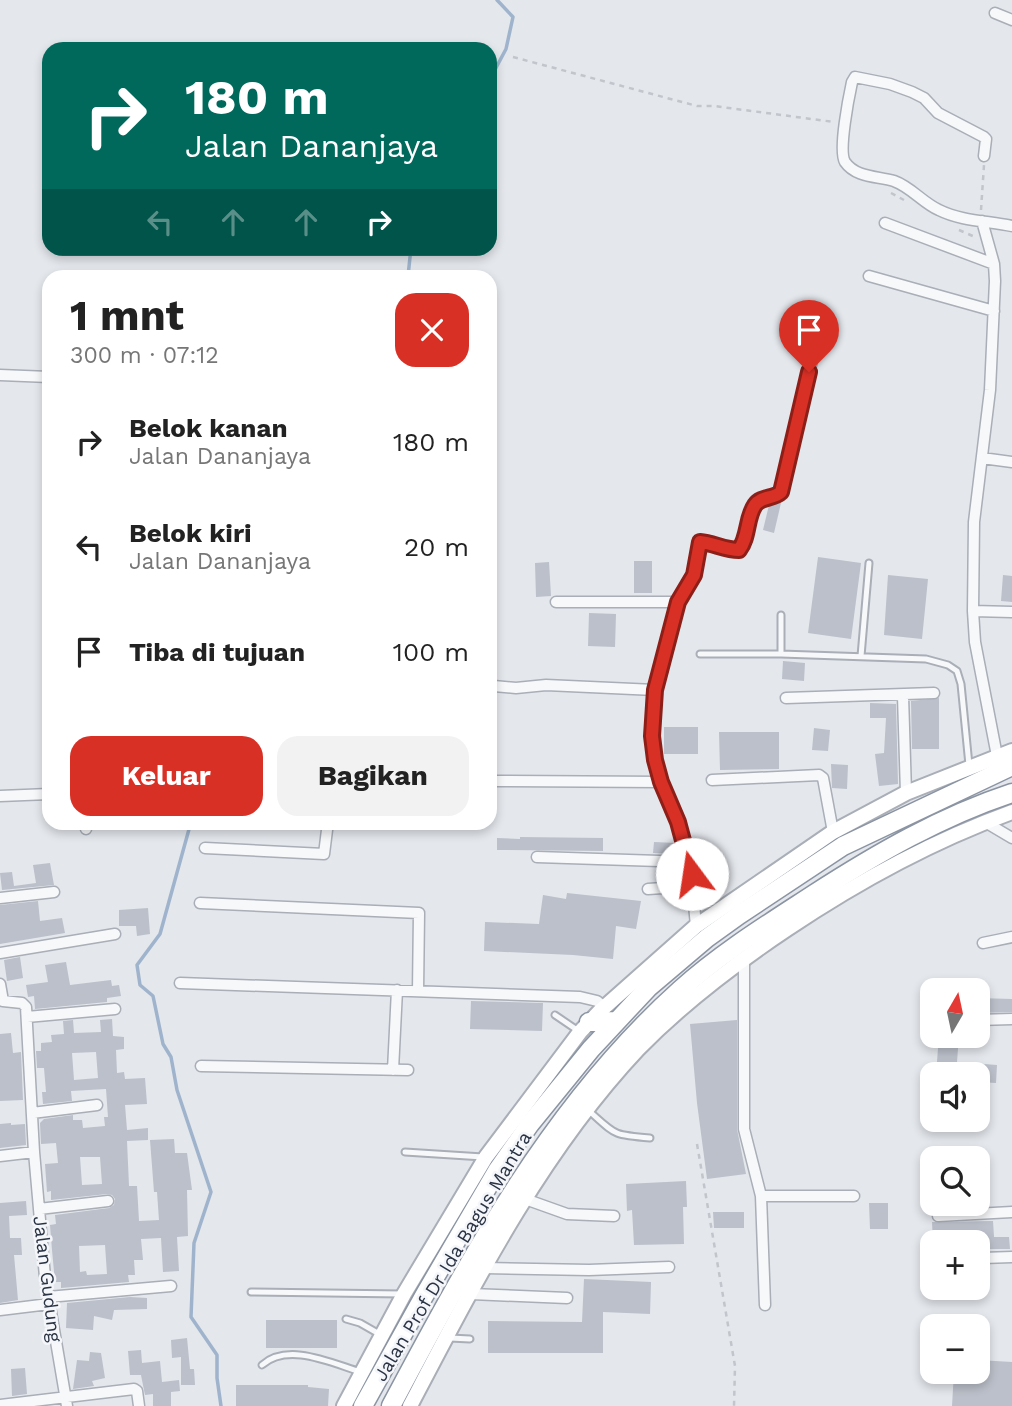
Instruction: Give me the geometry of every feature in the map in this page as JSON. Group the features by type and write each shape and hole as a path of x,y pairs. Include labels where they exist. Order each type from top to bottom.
{"highway":[{"name":"Jalan Prof Dr Ida Bagus Mantra","path":"363,1406 497,1171 610,1014 648,988 707,938 797,874 970,775 1005,761"},
{"name":"Jalan Prof Dr Ida Bagus Mantra","path":"391,1406 506,1200 545,1143 603,1068 634,1045 681,989 748,936 871,857 914,845 1012,793"},
{"path":"584,1027 610,1014"},
{"path":"440,1267 460,1279"}],"street":[{"path":"995,13 1012,20"},
{"path":"984,156 984,136 938,113 925,98 890,84 861,77 855,77 852,82 845,124 845,162 869,176 896,182 937,210 960,218 1012,226"},
{"path":"982,221 994,264 994,310 990,390 974,522 973,611 975,642 992,729 1005,761"},
{"path":"885,223 994,264"},
{"path":"869,276 994,310"},
{"path":"696,926 690,862 655,760 652,736 655,690 678,602 694,575 700,542 728,550 739,550 745,540 754,505 778,496 781,492 815,348"},
{"path":"0,375 42,377"},
{"path":"982,458 1012,462"},
{"path":"556,601 678,602"},
{"path":"973,611 1012,612"},
{"path":"497,686 516,688 546,685 655,690"},
{"path":"786,698 934,693"},
{"path":"903,696 906,793"},
{"path":"1005,761 1012,751"},
{"path":"712,780 819,775 822,778 833,832"},
{"path":"180,983 580,997 597,1001 610,1014 696,926 833,832 906,793 970,775"},
{"path":"497,781 661,782"},
{"path":"0,796 42,794"},
{"path":"410,1406 525,1199 634,1045 744,958 914,845 1012,812"},
{"path":"985,821 1012,838"},
{"path":"205,848 324,855 327,830"},
{"path":"537,857 690,862"},
{"path":"648,889 692,886"},
{"path":"0,898 54,892"},
{"path":"200,903 419,913 418,991"},
{"path":"0,953 115,934"},
{"path":"984,943 1012,937"},
{"path":"744,958 744,1129 761,1196 765,1305"},
{"path":"0,984 3,1001 22,1003 26,1007 27,1017 115,1009"},
{"path":"393,1070 397,990"},
{"name":"Jalan Gudung","path":"27,1017 34,1152 48,1300 67,1402"},
{"path":"990,1020 1012,1019"},
{"path":"344,1406 404,1294 486,1157 584,1027"},
{"path":"201,1066 408,1070"},
{"path":"32,1113 97,1105"},
{"path":"0,1156 34,1152"},
{"path":"761,1196 854,1196"},
{"path":"525,1199 567,1214 614,1216"},
{"path":"39,1209 108,1201"},
{"path":"990,1213 1012,1212"},
{"path":"990,1258 1012,1257"},
{"path":"485,1268 589,1270 669,1267"},
{"path":"0,1310 48,1300 171,1286"},
{"path":"471,1294 567,1298"},
{"path":"0,1405 67,1402 136,1390 139,1406"}],"lane":[{"path":"861,656 869,563"},
{"path":"781,615 781,654"},
{"path":"701,654 861,656 948,664 957,671 961,684 970,775"},
{"path":"555,1014 584,1027"},
{"path":"588,1110 612,1132 622,1136 650,1138"},
{"path":"405,1152 486,1157"},
{"path":"251,1292 404,1294"},
{"path":"346,1319 382,1335"},
{"path":"447,1338 470,1339"},
{"path":"262,1365 271,1356 284,1354 304,1356 361,1371"}],"path":[{"path":"513,57 698,106 845,124"},
{"path":"982,221 980,205 984,156"},
{"path":"696,1144 736,1366 734,1406"}],"building":[{"path":"781,503 774,533 763,530 769,505"},
{"path":"818,557 861,563 851,639 808,633"},
{"path":"634,561 652,561 652,593 634,593"},
{"path":"549,562 551,596 536,597 535,563"},
{"path":"888,575 928,579 922,639 884,635"},
{"path":"1003,575 1012,576 1012,602 1001,601"},
{"path":"589,613 616,614 615,647 588,646"},
{"path":"783,661 805,663 804,681 782,679"},
{"path":"939,698 939,749 912,749 911,701"},
{"path":"870,703 896,704 898,784 879,786 875,754 884,753 886,718 870,718"},
{"path":"664,727 698,727 698,754 664,754"},
{"path":"814,728 830,730 828,751 812,750"},
{"path":"719,732 779,732 779,769 720,770"},
{"path":"831,764 848,765 847,789 832,788"},
{"path":"497,838 603,838 603,851 497,850"},
{"path":"654,842 676,843 678,854 653,853"},
{"path":"50,863 54,885 2,890 0,873 12,872 14,886 36,883 33,865"},
{"path":"567,893 641,901 636,929 616,926 613,959 484,951 485,922 539,924 543,895 566,899"},
{"path":"38,901 40,921 62,918 65,933 0,944 0,905"},
{"path":"148,908 150,934 137,936 136,926 119,926 119,910"},
{"path":"20,957 23,978 7,981 4,960"},
{"path":"66,962 70,985 111,980 112,986 119,985 121,996 107,998 107,1002 35,1009 34,996 28,997 26,985 48,982 45,965"},
{"path":"990,998 1012,999 1012,1012 990,1013"},
{"path":"471,1001 543,1003 542,1031 470,1029"},
{"path":"112,1019 113,1036 124,1037 124,1049 116,1050 117,1073 124,1072 125,1079 145,1078 147,1104 125,1105 127,1130 148,1128 148,1140 127,1141 129,1186 137,1186 139,1221 159,1220 150,1140 174,1139 175,1153 187,1153 192,1190 187,1190 188,1236 177,1237 179,1271 163,1272 161,1238 141,1239 143,1260 134,1260 135,1275 128,1275 129,1282 61,1288 61,1282 55,1282 52,1250 50,1225 56,1224 55,1215 109,1208 114,1205 115,1199 107,1194 51,1200 51,1191 47,1192 45,1164 58,1163 56,1143 41,1144 40,1123 44,1119 73,1115 73,1120 82,1120 83,1128 105,1126 104,1117 108,1117 106,1089 71,1091 72,1101 43,1104 42,1092 46,1092 44,1068 37,1068 36,1051 41,1051 41,1043 52,1042 51,1035 64,1034 63,1021 73,1020 74,1033 101,1032 100,1020","holes":["96,1052 98,1078 74,1080 72,1053","80,1157 100,1157 102,1184 82,1185","105,1245 107,1274 87,1275 86,1271 80,1272 79,1246"]},
{"path":"737,1020 737,1129 746,1174 707,1179 690,1024"},
{"path":"11,1033 13,1053 21,1052 23,1100 0,1101 0,1034"},
{"path":"938,1048 958,1048 957,1062 937,1062"},
{"path":"990,1064 997,1065 996,1083 990,1083"},
{"path":"0,1124 25,1124 26,1145 0,1148"},
{"path":"686,1181 687,1207 683,1207 684,1244 634,1245 632,1210 627,1211 626,1184"},
{"path":"26,1201 27,1215 9,1216 10,1238 21,1238 22,1255 14,1255 18,1300 0,1303 0,1203"},
{"path":"869,1203 888,1203 888,1229 870,1229"},
{"path":"713,1212 744,1212 744,1228 714,1228"},
{"path":"993,1221 994,1237 1009,1237 1010,1249 990,1249 990,1230 932,1230 932,1222"},
{"path":"584,1279 651,1282 650,1314 603,1312 603,1353 488,1353 488,1321 582,1322"},
{"path":"147,1298 147,1309 114,1310 112,1320 94,1316 93,1330 66,1328 67,1303"},
{"path":"266,1320 337,1320 337,1348 266,1348"},
{"path":"187,1338 190,1369 194,1369 195,1385 181,1385 181,1357 172,1358 171,1340"},
{"path":"141,1350 142,1363 160,1361 162,1382 179,1380 180,1391 171,1392 171,1406 153,1406 153,1394 145,1395 141,1375 130,1375 128,1351"},
{"path":"90,1352 101,1353 105,1378 92,1381 94,1386 73,1389 77,1360 89,1361"},
{"path":"990,1361 1012,1362 1012,1406 952,1406 953,1384 990,1384"},
{"path":"25,1368 27,1394 12,1396 11,1369"},
{"path":"236,1385 308,1385 329,1389 328,1406 236,1406"}],"waterway":[{"path":"497,0 513,17 506,49 497,66"},
{"path":"409,270 410,256"},
{"path":"189,830 160,934 137,965 140,985 153,996 163,1044 171,1057 177,1090 211,1192 194,1243 191,1317 217,1355 221,1406"}],"route":[{"path":"692,874 678,822 655,760 652,736 655,690 678,602 690,586 694,575 700,542 728,550 739,550 745,540 754,505 778,496 781,492 809,372"}]}
